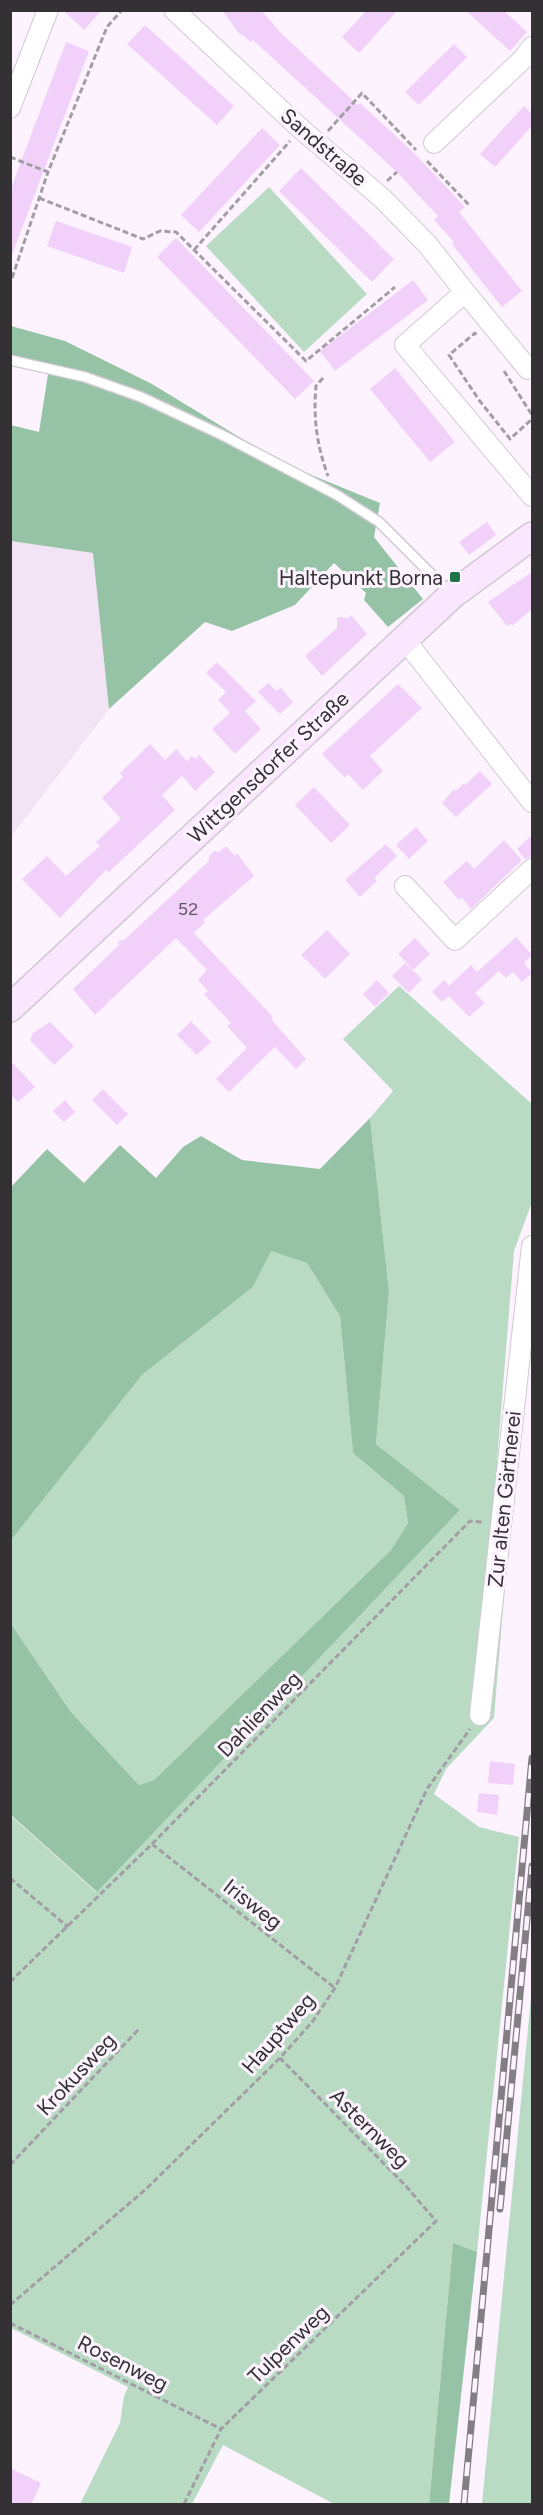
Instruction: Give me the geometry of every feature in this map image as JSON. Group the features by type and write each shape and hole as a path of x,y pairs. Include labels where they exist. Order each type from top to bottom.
{"street":[{"path":"10,108 48,10"},
{"name":"Sandstraße","path":"174,10 301,129 382,198 427,244 528,369"},
{"path":"426,152 523,59 532,46"},
{"path":"465,292 405,345 532,496"},
{"name":"Wittgensdorfer Straße","path":"10,1008 452,595 532,536"},
{"path":"405,640 532,802"},
{"path":"405,886 455,940 532,869"},
{"name":"Zur alten Gärtnerei","path":"480,1715 532,1246"}],"lane":[{"path":"10,360 85,377 141,397 222,435 337,495 380,522 452,595"}],"path":[{"path":"12,278 48,172 107,27 122,10"},
{"path":"318,143 362,93 426,152 470,205"},
{"path":"194,250 301,129"},
{"path":"10,157 48,172"},
{"path":"39,198 143,239 160,231 176,232 306,361 395,287"},
{"path":"482,342 475,333 449,355 479,400 510,439 532,417 503,370"},
{"path":"324,378 316,386 315,429 320,454 337,495"},
{"name":"Dahlienweg","path":"10,1982 152,1844 470,1521"},
{"name":"Hauptweg","path":"10,2305 145,2190 280,2058 313,2021 335,1988 427,1789 480,1715"},
{"name":"Irisweg","path":"152,1844 335,1988"},
{"path":"10,1878 68,1928"},
{"name":"Krokusweg","path":"10,2165 138,2030"},
{"name":"Asternweg","path":"280,2058 405,2185 436,2221"},
{"name":"Tulpenweg","path":"184,2505 221,2429 436,2221"},
{"name":"Rosenweg","path":"10,2323 221,2429"}],"shaded area":[{"path":"11,541 93,553 109,709 11,837"}],"green space":[{"path":"269,187 367,294 304,352 206,246"},
{"path":"11,326 65,341 152,384 282,463 380,503 374,537 423,599 388,627 364,600 366,593 334,563 295,605 232,631 205,622 109,709 93,553 11,541 11,425 39,432 48,374 19,357 11,355"},
{"path":"399,986 532,1104 532,1202 514,1251 497,1461 515,1461 494,1718 446,1769 434,1794 479,1827 519,1837 477,2252 453,2244 429,2504 334,2504 223,2445 192,2504 80,2504 120,2423 124,2396 128,2387 11,2328 10,1815 96,1892 460,1510 376,1444 389,1291 370,1118 393,1091 343,1039"},
{"path":"370,1118 389,1291 376,1444 460,1510 97,1892 11,1815 11,1624 71,1712 139,1785 154,1780 391,1550 408,1523 404,1496 353,1453 340,1316 307,1263 271,1251 253,1287 142,1375 11,1540 11,1187 47,1149 84,1183 120,1145 156,1178 183,1147 201,1136 242,1160 320,1169"},
{"path":"271,1250 307,1263 340,1316 353,1453 404,1496 408,1523 391,1550 154,1780 139,1785 71,1712 11,1624 10,1540 142,1375 253,1287"},
{"path":"532,1987 532,2504 482,2504"},
{"path":"453,2243 477,2252 449,2504 429,2504"}],"building":[{"path":"63,10 102,10 84,30"},
{"path":"222,10 261,10 281,33 358,105 360,103 414,153 465,207 459,212 522,291 502,307 452,244 454,242 434,220 438,216 397,172 253,40 250,42 242,34 240,35"},
{"path":"367,10 398,10 359,53 342,37"},
{"path":"465,10 503,10 527,32 510,51"},
{"path":"145,25 234,106 217,125 127,44"},
{"path":"66,42 89,51 10,260 10,191"},
{"path":"454,44 467,57 419,105 405,92"},
{"path":"524,106 532,114 532,126 495,167 480,154"},
{"path":"262,128 280,145 199,232 181,215"},
{"path":"301,168 394,259 372,282 279,191"},
{"path":"56,221 132,247 124,273 47,246"},
{"path":"176,238 314,381 295,399 157,257"},
{"path":"413,280 428,300 335,371 320,351"},
{"path":"395,368 455,442 430,462 370,389"},
{"path":"487,522 496,535 469,555 459,542"},
{"path":"532,572 532,609 512,626 511,624 507,626 488,602"},
{"path":"351,615 367,634 322,676 305,656 337,628 337,617 348,618"},
{"path":"217,662 256,701 245,711 261,729 235,754 212,729 230,713 218,700 226,692 206,673"},
{"path":"269,683 276,691 281,688 293,702 280,714 258,692"},
{"path":"398,684 422,708 370,756 383,771 363,790 348,774 345,778 322,754"},
{"path":"150,744 165,760 176,749 187,761 192,756 195,759 199,755 215,772 195,791 182,776 162,795 175,810 108,873 106,870 60,918 22,879 47,856 66,876 100,846 96,842 121,819 102,798 123,777 120,773"},
{"path":"480,771 492,784 456,817 442,803 454,789 456,791 464,783 465,785"},
{"path":"314,787 350,825 331,843 295,805"},
{"path":"416,827 428,841 409,859 396,845"},
{"path":"532,835 532,857 525,859 517,849"},
{"path":"504,840 522,860 471,909 462,898 459,900 443,882 467,861 474,869"},
{"path":"386,844 397,856 374,878 377,881 360,897 345,880"},
{"path":"226,846 235,856 237,853 254,876 203,920 205,922 194,933 273,1017 271,1019 306,1059 296,1069 275,1047 229,1092 216,1079 247,1048 227,1026 231,1023 204,994 208,991 198,980 207,970 176,938 95,1015 73,989 119,945 118,941 124,940 209,861 209,856 214,851 219,852"},
{"path":"327,930 350,954 325,979 301,955"},
{"path":"516,937 532,955 524,963 532,973 522,982 513,972 506,978 499,971 475,993 485,1003 469,1017 449,996 442,1002 432,992 444,980 449,986 471,965 477,972"},
{"path":"415,938 430,954 413,970 398,954"},
{"path":"405,963 422,979 409,993 392,976"},
{"path":"377,980 389,993 375,1007 363,994"},
{"path":"191,1021 211,1042 197,1055 177,1035"},
{"path":"50,1022 74,1046 54,1065 30,1040 33,1033"},
{"path":"10,1060 35,1087 18,1102 10,1094"},
{"path":"103,1089 128,1114 117,1125 92,1100"},
{"path":"65,1100 75,1112 64,1122 53,1111"},
{"path":"490,1761 515,1764 513,1785 488,1783"},
{"path":"479,1793 499,1795 497,1815 477,1812"},
{"path":"10,2468 41,2483 31,2505 10,2505"}],"railway":[{"path":"464,2504 532,1758"},
{"path":"500,2209 532,1866"}],"place":[{"name":"Haltepunkt Borna","path":"455,577"}]}
